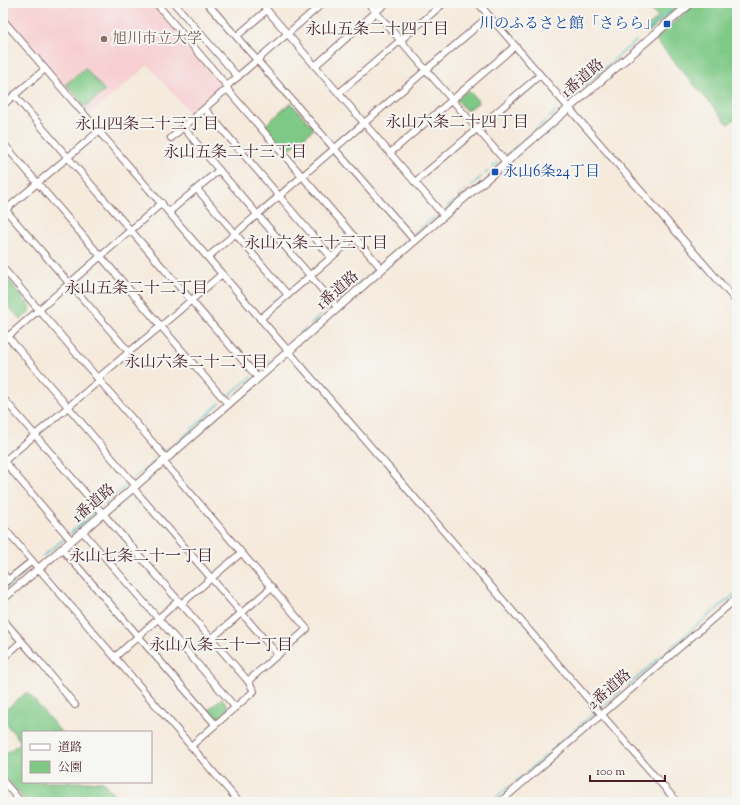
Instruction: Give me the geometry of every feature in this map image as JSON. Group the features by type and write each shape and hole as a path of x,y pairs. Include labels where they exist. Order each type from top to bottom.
{"street":[{"path":"174,3 238,77"},
{"path":"207,3 415,241"},
{"path":"260,3 444,216"},
{"path":"171,138 287,34 316,5 323,3"},
{"path":"368,3 506,162"},
{"path":"315,66 386,3"},
{"path":"339,93 444,3"},
{"path":"478,3 737,302"},
{"name":"1番道路","path":"3,599 103,514 382,269 690,3"},
{"path":"160,4 228,88 382,269"},
{"path":"237,36 267,10"},
{"path":"208,257 489,16"},
{"path":"3,20 677,802"},
{"path":"390,153 515,46"},
{"path":"3,105 45,69"},
{"path":"415,182 540,75"},
{"path":"14,96 258,378"},
{"path":"204,109 280,195 331,257"},
{"path":"183,127 338,308"},
{"path":"99,131 4,210 129,352"},
{"path":"3,143 228,404"},
{"path":"169,212 219,170"},
{"path":"197,189 288,295"},
{"path":"5,339 162,204"},
{"path":"260,318 355,237"},
{"path":"3,268 99,379 241,553 307,629 248,681"},
{"path":"71,540 3,461 222,274"},
{"path":"3,331 5,339 68,407 278,655"},
{"path":"3,398 248,681 254,691 191,746"},
{"path":"3,529 239,802"},
{"path":"82,531 234,707"},
{"path":"62,548 215,724"},
{"path":"114,657 158,619 212,578 241,553"},
{"path":"3,584 32,561"},
{"path":"3,573 8,580"},
{"path":"211,639 272,587"},
{"name":"2番道路","path":"500,802 737,598"},
{"path":"3,620 75,705"},
{"path":"3,658 21,642"},
{"path":"3,781 22,802"}],"shaded area":[{"name":"旭川市立大学","path":"12,3 152,3 225,87 193,114 189,112 148,65 89,115 3,14 3,11"}],"green space":[{"path":"645,3 682,3 649,32 646,28 658,18"},
{"path":"696,3 737,3 737,117 728,124 655,39"},
{"path":"85,68 105,91 85,107 66,84"},
{"path":"468,90 479,102 467,111 458,101 458,98"},
{"path":"291,103 314,129 286,152 264,126"},
{"path":"7,278 31,307 30,311 21,320 3,300 3,282"},
{"path":"27,692 60,731 22,731 22,783 104,783 120,802 26,802 3,775 3,756 21,742 3,720 3,712"},
{"path":"222,698 228,706 228,710 217,719 213,719 206,712"}],"waterway":[{"path":"647,32 675,5"},
{"path":"567,100 636,41"},
{"path":"549,118 556,111"},
{"path":"535,130 545,121"},
{"path":"522,141 529,135"},
{"path":"508,154 518,145"},
{"path":"493,167 497,163"},
{"path":"485,174 488,171"},
{"path":"471,186 481,177"},
{"path":"458,197 466,190"},
{"path":"447,207 454,201"},
{"path":"414,234 435,217"},
{"path":"383,262 408,240"},
{"path":"367,276 375,269"},
{"path":"354,286 361,281"},
{"path":"337,301 346,293"},
{"path":"326,310 330,307"},
{"path":"311,324 321,315"},
{"path":"295,338 305,329"},
{"path":"257,371 269,360"},
{"path":"228,396 251,377"},
{"path":"166,450 173,447 220,403"},
{"path":"134,478 153,463 159,456"},
{"path":"103,505 128,484"},
{"path":"71,533 95,512"},
{"path":"43,556 64,539"},
{"path":"4,590 25,572"},
{"path":"669,649 737,592"},
{"path":"628,686 662,655"},
{"path":"602,707 621,691"},
{"path":"527,772 594,713"},
{"path":"515,782 521,777"},
{"path":"491,802 509,787"}],"place":[{"name":"川のふるさと館「さらら」","path":"667,24"},
{"name":"旭川市立大学","path":"104,39"},
{"name":"永山6条24丁目","path":"495,172"}],"district":[{"name":"永山五条二十四丁目","path":"377,30"},
{"name":"永山六条二十四丁目","path":"457,123"},
{"name":"永山四条二十三丁目","path":"147,125"},
{"name":"永山五条二十三丁目","path":"235,153"},
{"name":"永山六条二十三丁目","path":"316,244"},
{"name":"永山五条二十二丁目","path":"136,289"},
{"name":"永山六条二十二丁目","path":"196,363"},
{"name":"永山七条二十一丁目","path":"141,557"},
{"name":"永山八条二十一丁目","path":"221,646"}]}
